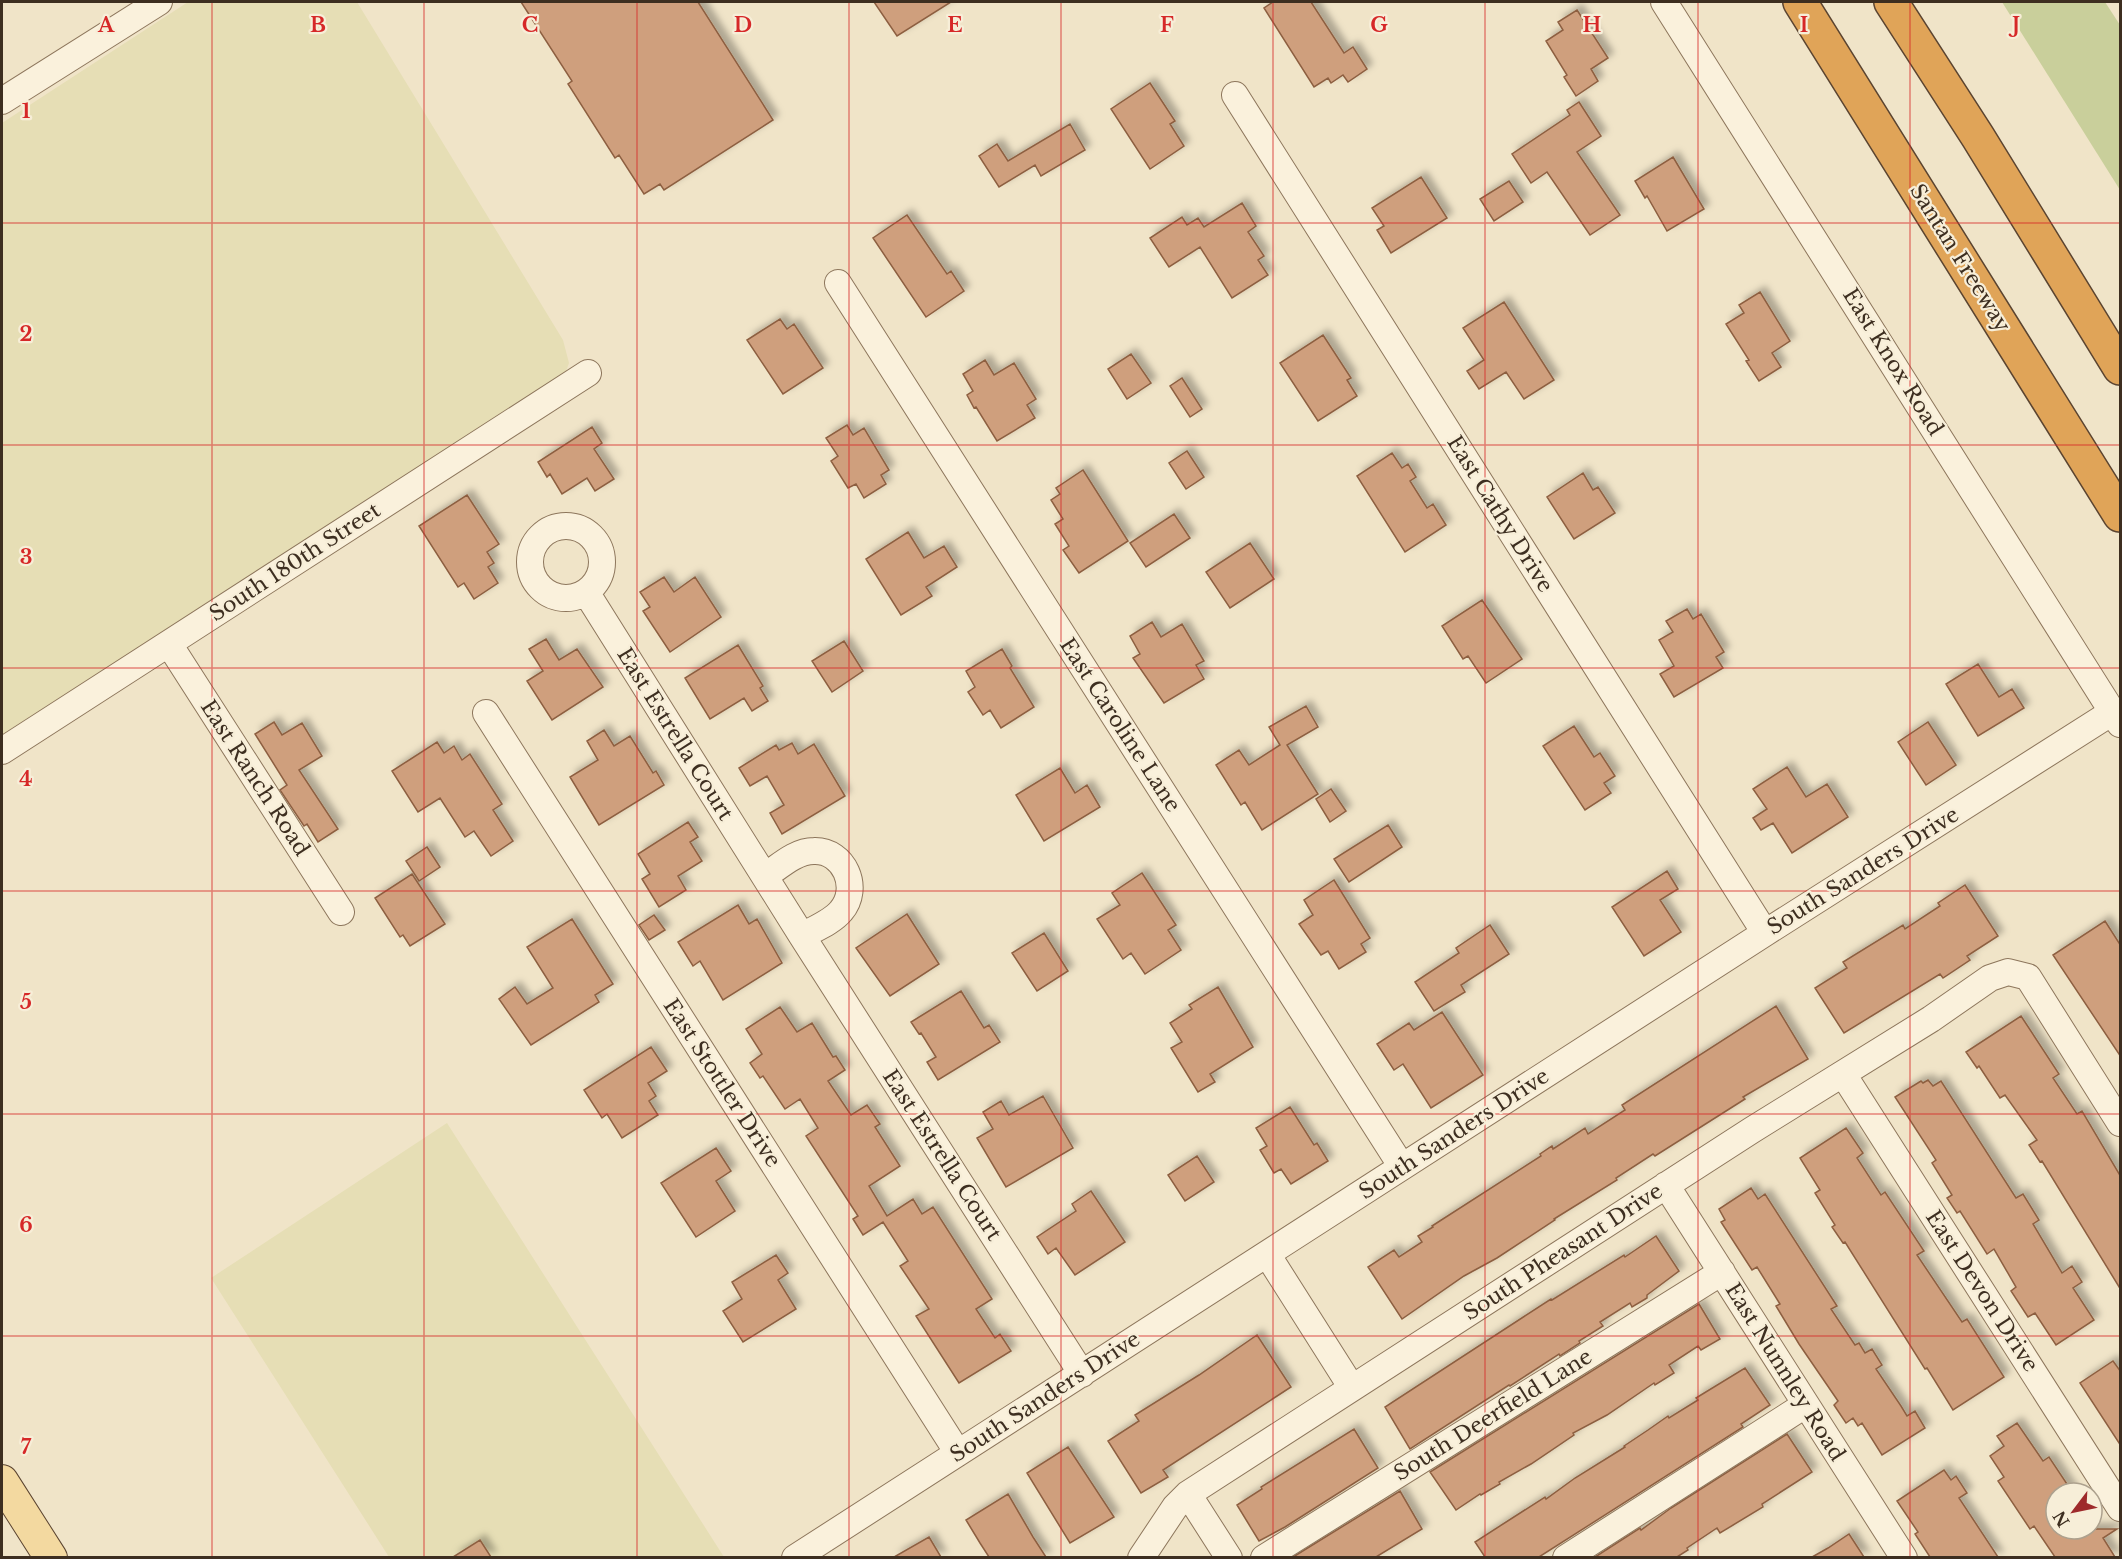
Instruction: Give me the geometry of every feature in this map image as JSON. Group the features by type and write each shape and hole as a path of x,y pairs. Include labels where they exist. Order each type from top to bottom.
{"highway":[{"name":"Santan Freeway","path":"1800,2 2121,515"},
{"path":"1891,2 1978,136 2121,368"}],"main road":[{"path":"2,1481 51,1557"}],"street":[{"path":"2,101 159,2"},
{"name":"East Knox Road","path":"1664,2 2117,718"},
{"name":"East Cathy Drive","path":"1234,95 1766,933"},
{"name":"East Caroline Lane","path":"838,283 1402,1167"},
{"name":"South 180th Street","path":"2,751 588,373"},
{"name":"East Estrella Court","path":"586,592 802,936 1082,1374"},
{"name":"East Ranch Road","path":"169,644 341,912"},
{"name":"East Stottler Drive","path":"486,712 958,1453"},
{"name":"South Sanders Drive","path":"795,1557 1766,933 2117,718"},
{"path":"765,876 803,852 826,853 836,858 844,867 849,878 850,891 847,902 840,912 802,936"},
{"name":"South Pheasant Drive","path":"1141,1557 1175,1507 1188,1494 1666,1185 1931,1019 1990,978 2008,972 2028,977 2121,1123"},
{"name":"East Devon Drive","path":"1843,1074 2121,1508"},
{"name":"East Nunnley Road","path":"1666,1185 1904,1557"},
{"path":"1267,1254 1352,1388"},
{"name":"South Deerfield Lane","path":"1264,1557 1722,1272"},
{"path":"1566,1557 1805,1405"},
{"path":"1188,1494 1229,1557"}],"shaded area":[{"path":"188,2 357,2 563,340 569,363 564,377 2,739 2,123"},
{"path":"447,1123 724,1557 389,1557 211,1278"}],"green space":[{"path":"2002,2 2105,2 2120,25 2120,190"}],"building":[{"path":"521,2 698,2 773,120 664,190 660,184 644,194 619,155 615,158 568,84 572,81"},
{"path":"874,2 951,2 897,36"},
{"path":"1273,2 1311,2 1344,53 1353,47 1367,69 1348,82 1343,75 1331,83 1328,78 1314,87 1264,8"},
{"path":"1577,10 1608,58 1591,69 1598,81 1576,96 1564,77 1567,75 1546,41 1563,30 1558,22"},
{"path":"1150,83 1175,121 1170,124 1184,146 1150,169 1111,109"},
{"path":"1579,102 1601,136 1577,152 1620,215 1590,235 1547,172 1531,183 1512,154 1570,115 1567,110"},
{"path":"1070,124 1085,150 1041,176 1035,165 999,187 979,156 997,144 1008,161"},
{"path":"1673,157 1704,209 1667,231 1647,196 1645,198 1635,181"},
{"path":"1421,177 1447,218 1391,253 1377,230 1384,226 1372,208"},
{"path":"1509,181 1523,202 1494,221 1480,199"},
{"path":"1242,203 1256,226 1248,232 1264,256 1258,260 1268,275 1232,298 1200,247 1169,267 1150,238 1182,217 1187,225 1198,218 1204,227"},
{"path":"907,215 947,274 951,271 964,291 926,317 873,238"},
{"path":"1760,292 1790,341 1772,353 1781,367 1759,381 1746,361 1749,360 1726,324 1744,313 1739,305"},
{"path":"1504,302 1554,380 1524,399 1506,372 1479,389 1467,371 1484,360 1463,328"},
{"path":"780,319 787,329 794,324 823,368 783,394 747,340"},
{"path":"1323,335 1351,378 1347,380 1357,396 1318,421 1280,363"},
{"path":"1131,354 1151,383 1127,399 1108,369"},
{"path":"985,360 994,375 1014,363 1036,399 1027,405 1035,418 997,441 967,395 973,391 963,374"},
{"path":"1182,378 1202,409 1190,417 1170,386"},
{"path":"847,425 853,435 864,428 889,470 881,475 886,484 864,498 856,484 848,488 831,461 838,456 826,438"},
{"path":"592,427 602,443 594,449 614,479 595,491 587,478 562,494 550,474 547,477 538,462"},
{"path":"1187,451 1204,477 1186,489 1169,463"},
{"path":"1392,453 1402,468 1408,464 1416,477 1410,481 1427,508 1433,504 1446,525 1405,552 1357,476"},
{"path":"1083,470 1128,541 1079,573 1063,550 1069,546 1055,524 1063,519 1051,500 1060,494 1056,488"},
{"path":"1583,473 1593,490 1598,487 1615,513 1574,539 1547,497"},
{"path":"467,495 499,544 487,552 494,563 488,567 498,583 474,599 464,583 458,587 419,526"},
{"path":"1174,514 1190,538 1146,567 1130,543"},
{"path":"908,532 924,558 944,546 957,567 926,587 932,596 901,615 866,559"},
{"path":"1250,543 1274,579 1230,608 1206,572"},
{"path":"664,577 674,592 695,577 721,617 670,652 643,611 650,607 640,592"},
{"path":"1482,600 1522,659 1486,683 1468,656 1463,659 1442,626"},
{"path":"1687,609 1693,619 1701,614 1724,652 1716,657 1723,668 1674,697 1660,674 1674,666 1659,640 1673,632 1666,621"},
{"path":"1152,622 1161,637 1182,624 1204,661 1196,665 1204,679 1164,703 1133,658 1140,654 1130,636"},
{"path":"546,639 559,660 577,649 603,687 552,720 527,681 543,671 529,649"},
{"path":"844,641 863,671 832,692 812,661"},
{"path":"738,645 763,686 760,688 768,701 752,711 744,698 710,719 685,678"},
{"path":"1002,649 1012,666 1010,668 1034,707 1001,728 990,710 983,715 968,692 975,687 966,671"},
{"path":"1978,664 1999,697 2012,689 2024,708 1978,736 1946,684"},
{"path":"1306,706 1318,727 1287,745 1318,794 1262,830 1245,802 1241,805 1216,765 1239,750 1249,765 1280,745 1269,727"},
{"path":"274,722 282,735 302,723 322,756 299,770 338,829 318,842 307,824 304,826 280,790 287,785 255,734"},
{"path":"1928,722 1956,765 1926,785 1898,742"},
{"path":"1574,726 1594,757 1600,753 1615,776 1604,783 1611,793 1585,810 1543,746"},
{"path":"604,730 614,746 630,736 653,773 656,771 664,785 599,825 570,777 598,760 587,741"},
{"path":"437,742 444,753 454,746 462,760 470,754 502,804 493,810 513,841 491,856 474,831 465,837 440,798 418,812 392,771"},
{"path":"792,743 798,754 814,744 845,796 782,834 770,813 784,805 767,776 750,786 739,768 776,745 779,750"},
{"path":"1787,767 1806,797 1827,784 1848,817 1792,853 1773,823 1761,830 1753,818 1767,809 1753,789"},
{"path":"1060,768 1075,793 1087,785 1100,807 1044,841 1016,795"},
{"path":"1331,789 1346,811 1330,822 1316,799"},
{"path":"688,822 698,837 690,842 702,861 678,876 686,890 659,907 642,879 650,874 638,854"},
{"path":"1388,825 1402,847 1349,882 1334,859"},
{"path":"427,847 440,867 419,881 406,861"},
{"path":"1667,871 1678,889 1660,900 1681,932 1644,956 1612,907"},
{"path":"1142,873 1176,925 1168,930 1181,950 1145,974 1131,953 1123,959 1097,919 1120,905 1112,893"},
{"path":"412,874 445,924 410,946 403,935 400,937 375,898"},
{"path":"1334,880 1370,938 1361,944 1366,952 1339,969 1328,951 1321,955 1299,924 1313,915 1304,900"},
{"path":"1965,885 1998,936 1967,956 1970,960 1943,978 1940,974 1844,1033 1815,988 1847,968 1843,962 1903,925 1905,929 1940,906 1938,903"},
{"path":"738,905 749,924 757,919 782,963 723,1000 700,961 693,966 678,942"},
{"path":"907,914 939,964 890,996 856,948"},
{"path":"654,915 665,930 649,940 639,925"},
{"path":"572,919 613,984 595,995 599,1002 531,1045 499,999 515,987 527,1004 553,988 527,947"},
{"path":"2105,921 2121,946 2121,1057 2053,955"},
{"path":"1490,925 1509,954 1461,985 1465,992 1434,1011 1415,982 1459,953 1456,948"},
{"path":"1044,933 1068,971 1037,991 1012,953"},
{"path":"1218,987 1253,1047 1210,1074 1215,1082 1198,1092 1171,1048 1182,1042 1170,1023 1192,1009 1189,1005"},
{"path":"961,991 984,1028 989,1025 1000,1042 938,1080 927,1062 936,1057 911,1022"},
{"path":"1776,1006 1808,1059 1743,1097 1745,1099 1655,1156 1653,1154 1616,1178 1617,1180 1497,1258 1464,1276 1402,1319 1368,1267 1394,1250 1399,1257 1422,1242 1418,1236 1541,1156 1540,1154 1552,1146 1553,1149 1585,1128 1588,1134 1625,1110 1622,1105"},
{"path":"780,1007 797,1032 812,1023 833,1057 836,1056 845,1070 828,1081 851,1115 867,1105 880,1124 875,1127 900,1166 869,1186 887,1216 913,1199 922,1214 933,1207 992,1299 976,1309 995,1338 1000,1334 1011,1351 959,1383 916,1316 929,1309 900,1266 908,1261 883,1222 863,1235 853,1219 858,1216 806,1136 818,1128 800,1099 785,1109 763,1076 760,1078 750,1063 762,1054 746,1029"},
{"path":"1442,1012 1483,1075 1431,1108 1403,1064 1394,1070 1377,1044 1409,1023 1414,1030"},
{"path":"2021,1016 2059,1074 2053,1078 2077,1114 2082,1111 2121,1177 2121,1290 2042,1161 2040,1162 2029,1145 2037,1140 2005,1095 2000,1098 1979,1066 1977,1068 1966,1052"},
{"path":"651,1047 667,1071 648,1083 656,1096 649,1101 658,1115 622,1138 607,1114 602,1118 584,1090"},
{"path":"1928,1080 1933,1086 1941,1081 2016,1198 2023,1194 2039,1220 2033,1224 2062,1273 2072,1266 2082,1282 2073,1288 2094,1320 2056,1345 2035,1313 2028,1317 2011,1291 2016,1287 1994,1249 1987,1254 1960,1211 1957,1213 1947,1198 1952,1195 1932,1163 1936,1160 1895,1097 1921,1081 1923,1083"},
{"path":"1043,1096 1073,1148 1006,1187 977,1138 993,1129 983,1112 1001,1101 1009,1115"},
{"path":"1290,1107 1314,1145 1317,1143 1328,1161 1291,1184 1281,1169 1274,1173 1260,1150 1267,1146 1256,1128"},
{"path":"1846,1128 1863,1153 1857,1158 1881,1195 1885,1192 1924,1251 1917,1255 1962,1322 1967,1319 2004,1377 1953,1410 1845,1242 1843,1243 1832,1227 1835,1225 1815,1193 1820,1190 1800,1158"},
{"path":"716,1148 731,1171 716,1181 735,1211 696,1237 661,1183"},
{"path":"1197,1156 1214,1182 1185,1201 1168,1175"},
{"path":"1751,1188 1758,1199 1765,1194 1837,1306 1831,1309 1855,1345 1859,1343 1865,1353 1872,1349 1882,1365 1876,1369 1907,1416 1915,1411 1925,1428 1882,1455 1862,1423 1858,1426 1853,1418 1846,1423 1834,1405 1838,1401 1776,1306 1780,1304 1757,1267 1752,1270 1721,1222 1725,1220 1719,1209"},
{"path":"1091,1191 1125,1242 1075,1275 1056,1248 1048,1254 1037,1237 1076,1211 1072,1204"},
{"path":"1656,1236 1679,1271 1647,1295 1647,1298 1632,1307 1630,1303 1600,1322 1603,1326 1579,1341 1580,1343 1509,1385 1410,1449 1385,1407 1551,1299 1624,1255 1625,1257"},
{"path":"776,1255 788,1273 778,1280 796,1309 743,1342 723,1311 742,1299 732,1282"},
{"path":"1699,1304 1720,1339 1701,1350 1698,1346 1669,1365 1674,1373 1655,1385 1654,1383 1607,1415 1573,1433 1574,1435 1531,1464 1456,1510 1430,1472"},
{"path":"1257,1335 1291,1387 1163,1470 1168,1477 1141,1493 1108,1441 1139,1421 1135,1415"},
{"path":"2113,1361 2121,1372 2121,1446 2080,1383"},
{"path":"1745,1368 1770,1405 1741,1424 1743,1427 1539,1557 1485,1557 1475,1542 1545,1497 1546,1499 1668,1416 1669,1418 1698,1400 1696,1398"},
{"path":"2017,1423 2043,1461 2049,1457 2065,1481 2044,1481 2044,1541 2034,1526 2030,1529 1998,1481 2004,1477 1990,1456 2004,1446 1997,1436"},
{"path":"1354,1429 1378,1468 1259,1541 1237,1505 1262,1489 1261,1487"},
{"path":"1787,1434 1812,1472 1762,1504 1763,1507 1720,1533 1717,1528 1677,1557 1595,1557 1640,1528 1641,1530 1671,1508"},
{"path":"1068,1447 1114,1517 1070,1543 1027,1473"},
{"path":"1944,1470 1951,1480 1956,1476 1967,1493 1959,1498 1998,1557 1930,1557 1915,1534 1918,1532 1897,1501"},
{"path":"1400,1491 1422,1529 1376,1557 1293,1557"},
{"path":"1008,1494 1046,1557 989,1557 966,1520"},
{"path":"2104,1529 2117,1529 2104,1537"},
{"path":"1849,1534 1864,1557 1812,1557 1828,1548"},
{"path":"929,1537 941,1557 894,1557"},
{"path":"480,1540 491,1557 453,1557"},
{"path":"2104,1540 2115,1557 2055,1557 2044,1541"}]}
